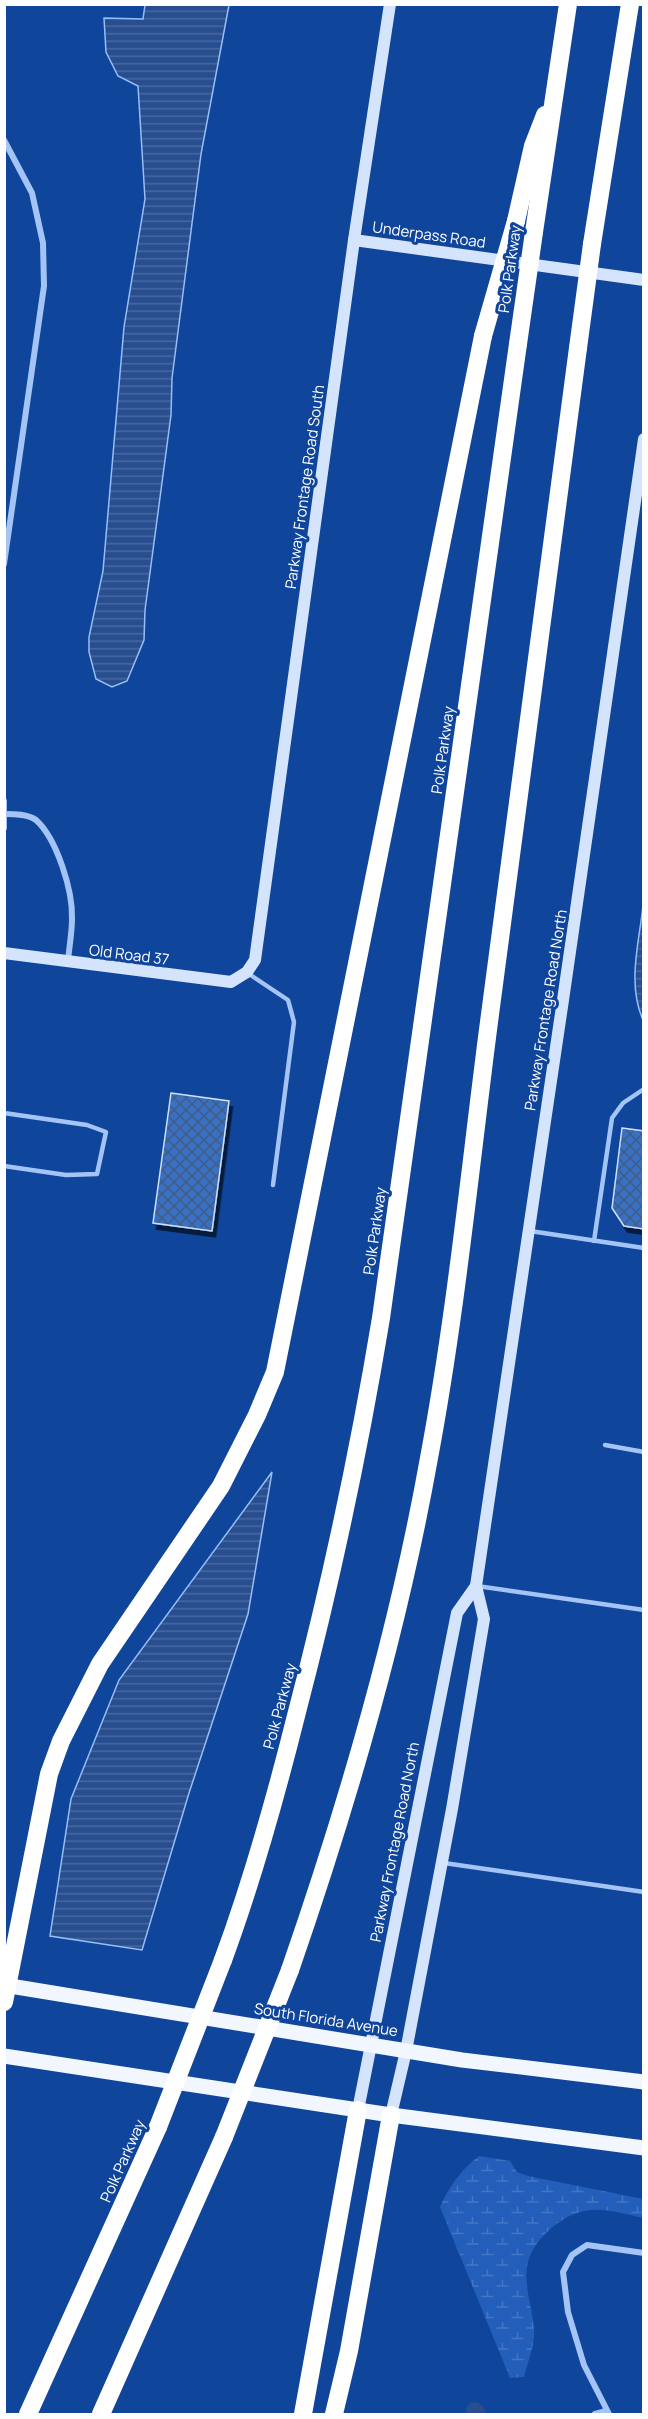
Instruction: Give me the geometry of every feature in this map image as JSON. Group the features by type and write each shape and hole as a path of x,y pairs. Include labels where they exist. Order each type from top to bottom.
{"highway":[{"name":"Polk Parkway","path":"28,2415 158,2127 223,1960 284,1764 339,1545 381,1318 568,4"},
{"path":"100,2415 224,2137 290,1970 349,1790 391,1636 429,1460 456,1293 476,1117 592,244 630,4"},
{"path":"5,1991 49,1774 61,1741 100,1664 221,1486 257,1415 275,1372 483,336 516,221 533,146 557,85"},
{"path":"303,2415 358,2110"},
{"path":"334,2415 349,2351 391,2115"}],"main road":[{"name":"Parkway Frontage Road South","path":"247,972 255,960 354,240 390,4"},
{"name":"Underpass Road","path":"354,240 644,280"},
{"name":"Parkway Frontage Road North","path":"391,2115 406,2051 442,1862 484,1619 476,1586 644,439"},
{"name":"Old Road 37","path":"4,953 218,981 231,982 247,972"},
{"name":"Parkway Frontage Road North","path":"358,2110 457,1613 476,1586"},
{"name":"South Florida Avenue","path":"5,1991 406,2051 644,2082"},
{"path":"4,2056 391,2115 644,2148"}],"street":[{"path":"4,140 32,193 43,243 44,286 4,564"},
{"path":"4,801 4,828"},
{"path":"5,814 22,815 35,819 53,844 67,884 72,918 68,963"},
{"path":"595,2415 607,2413 584,2365 568,2312 562,2272 572,2255 587,2245 644,2253"}],"lane":[{"path":"247,972 288,1000 294,1022 273,1185"},
{"path":"594,1241 612,1119 623,1103 644,1089"},
{"path":"4,1113 87,1125 106,1132 97,1174 66,1175 4,1166"},
{"path":"528,1231 644,1248"},
{"path":"605,1445 644,1452"},
{"path":"476,1586 644,1610"},
{"path":"442,1862 644,1892"}],"green space":[{"path":"479,2156 510,2161 517,2172 528,2176 643,2199 643,2218 606,2210 575,2213 558,2223 536,2245 528,2262 527,2271 534,2336 524,2377 510,2378 440,2207 456,2179"}],"shaded area":[{"path":"145,5 229,5 201,154 172,378 171,415 145,610 144,640 127,681 112,687 96,679 89,652 89,637 103,571 124,327 145,199 138,86 118,76 106,52 104,18 143,19"},
{"path":"643,906 643,1020 638,1006 635,978"},
{"path":"272,1472 248,1614 189,1793 142,1950 50,1936 71,1799 119,1680"}],"building":[{"path":"171,1093 229,1101 212,1231 153,1223"},
{"path":"622,1128 644,1131 644,1229 624,1226 612,1208"}]}
